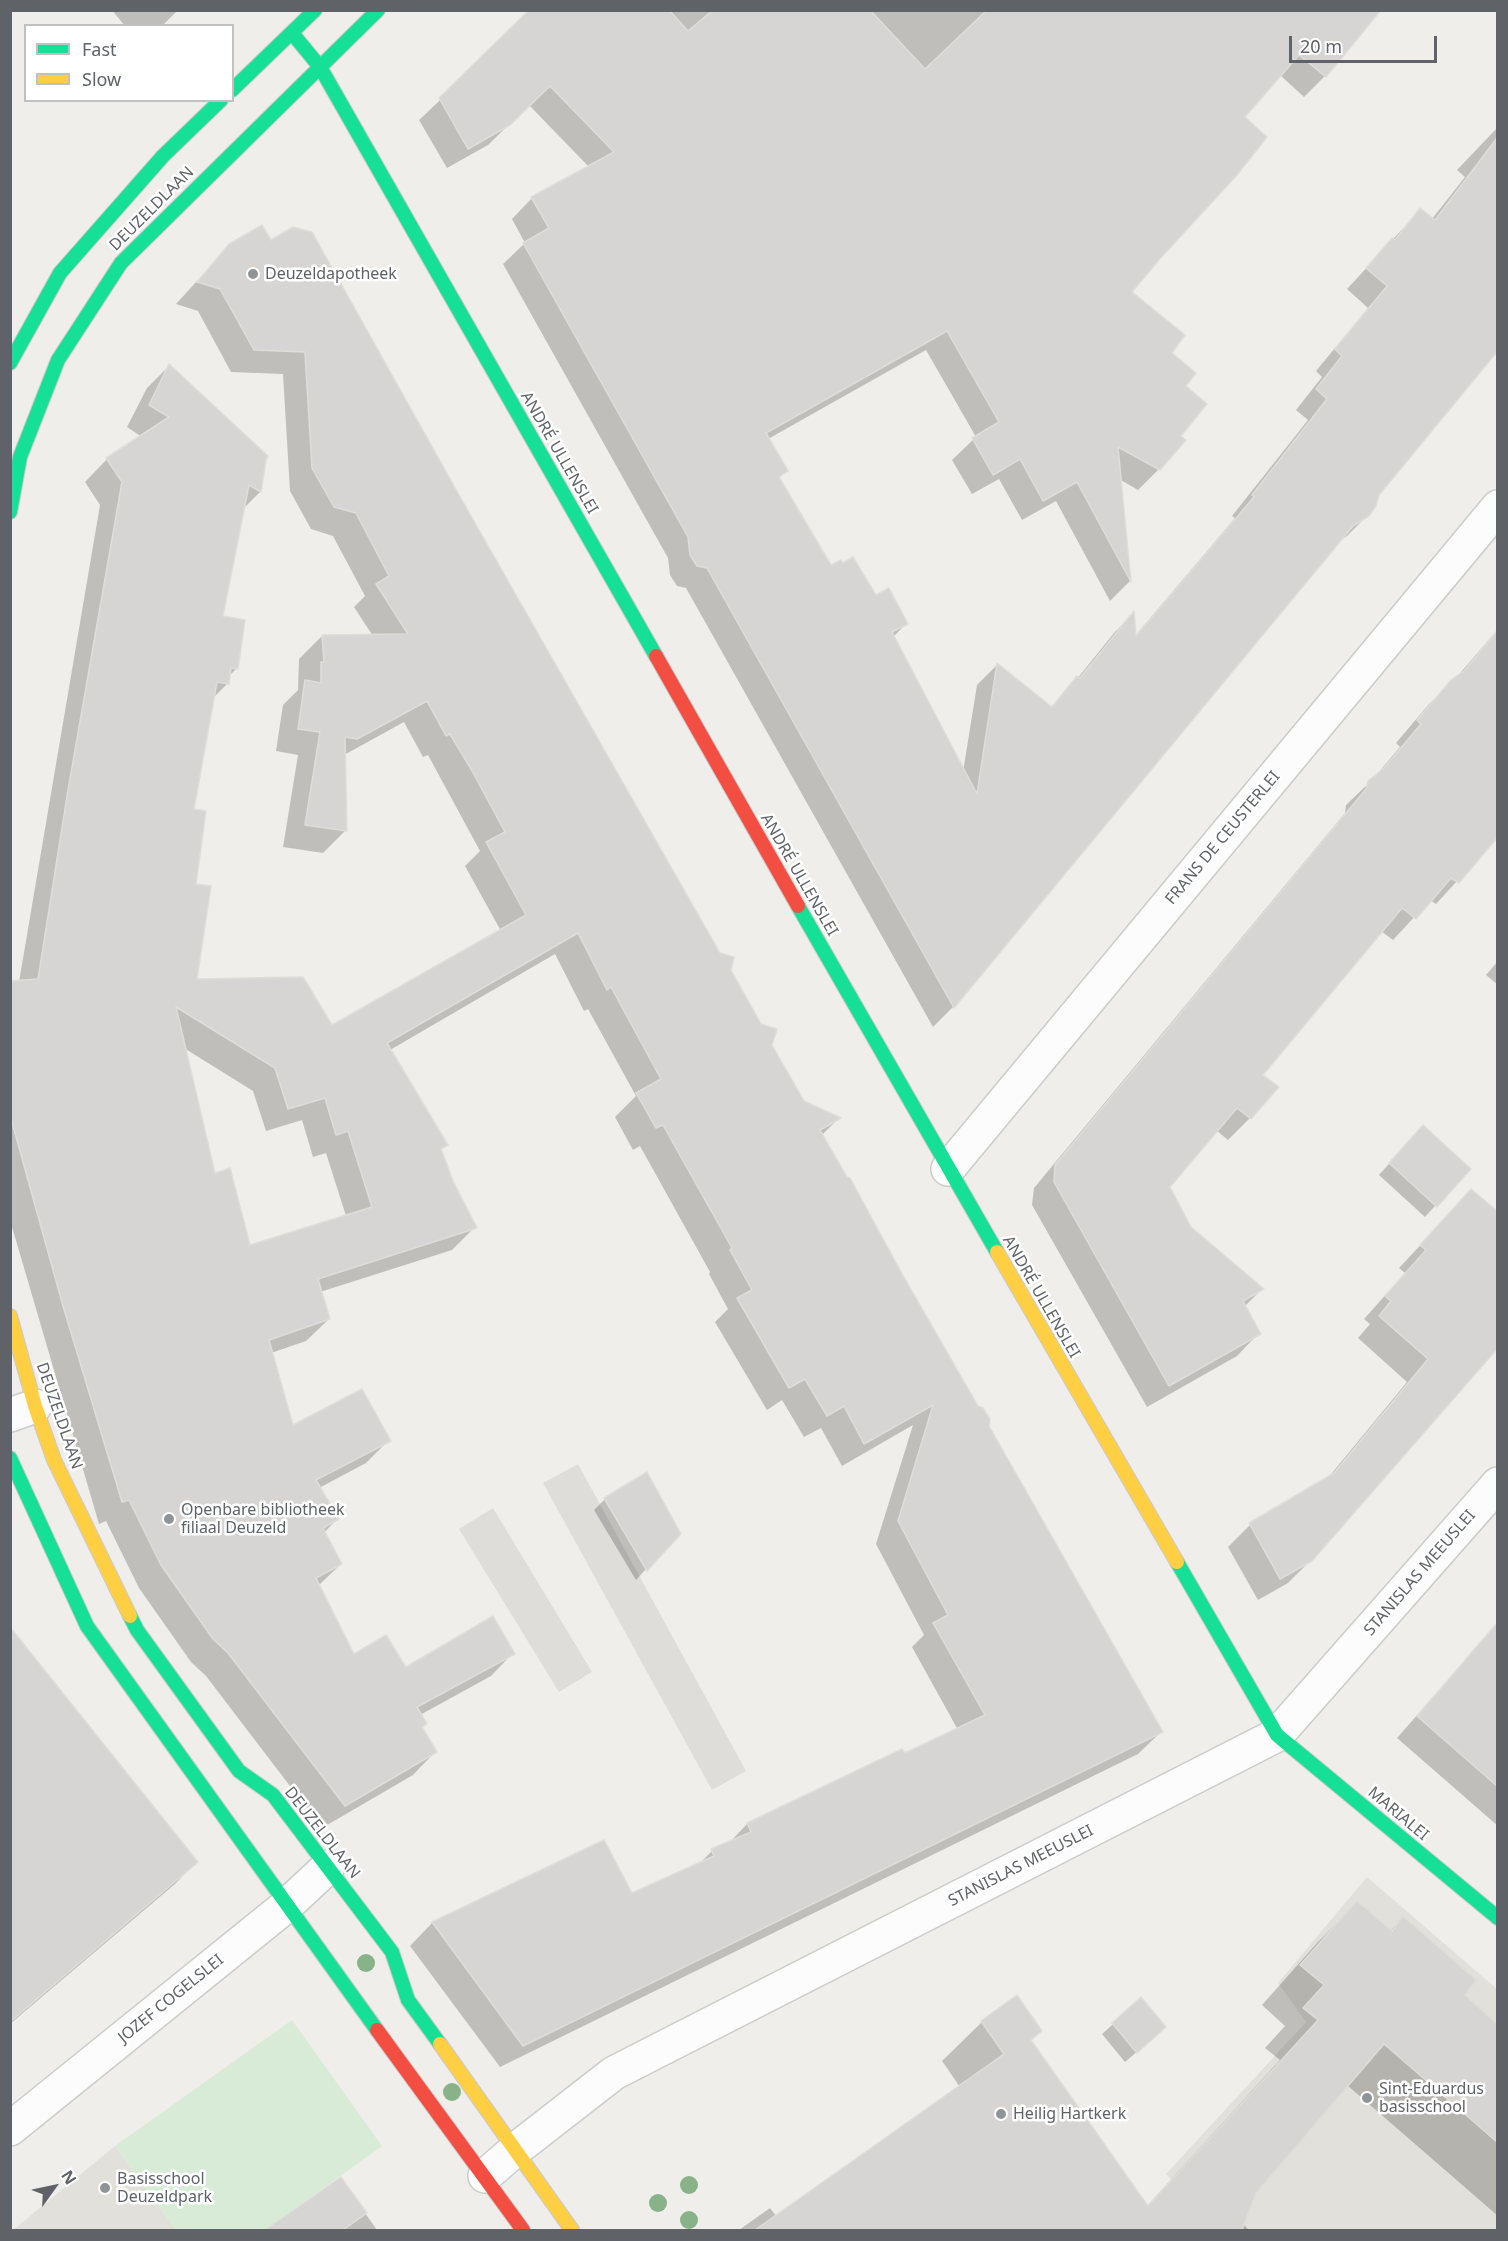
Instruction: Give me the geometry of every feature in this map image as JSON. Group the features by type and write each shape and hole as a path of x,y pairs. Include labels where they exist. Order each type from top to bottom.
{"street":[{"path":"234,88 315,10"},
{"name":"DEUZELDLAAN","path":"10,512 20,457 58,360 121,263 378,10"},
{"name":"ANDRÉ ULLENSLEI","path":"292,33 320,67 948,1169 1277,1735"},
{"name":"DEUZELDLAAN","path":"10,363 60,273 163,156 219,102"},
{"name":"FRANS DE CEUSTERLEI","path":"948,1169 1497,507"},
{"name":"DEUZELDLAAN","path":"10,1316 23,1411 54,1460 137,1630 239,1771 273,1795 393,1952 408,2000 572,2230"},
{"path":"10,1458 87,1626 286,1906 524,2230"},
{"name":"STANISLAS MEEUSLEI","path":"485,2176 514,2150 614,2073 1277,1735 1497,1484"},
{"name":"MARIALEI","path":"1277,1735 1497,1918"},
{"name":"JOZEF COGELSLEI","path":"10,2128 286,1906 328,1867"}],"shaded area":[{"path":"578,1464 746,1771 712,1790 543,1483"},
{"path":"493,1508 592,1672 559,1692 459,1529"},
{"name":"Sint-Eduardus basisschool","path":"1367,1877 1497,1989 1497,2230 1215,2230 1166,2174 1306,2022 1278,1983"},
{"name":"Basisschool Deuzeldpark","path":"115,2146 176,2230 13,2230"}],"green space":[{"path":"292,2020 382,2146 265,2230 176,2230 115,2146"}],"building":[{"path":"529,10 669,10 688,31 713,10 870,10 925,69 987,10 1381,10 1326,77 1299,55 1245,117 1267,137 1237,175 1132,292 1185,335 1172,353 1196,373 1186,386 1207,404 1181,436 1186,440 1160,470 1118,447 1131,582 1077,482 1043,501 1020,459 993,475 972,438 999,422 947,331 766,433 788,471 779,477 831,565 841,560 843,563 853,557 876,595 889,588 908,624 892,632 977,794 997,663 1052,707 1077,676 1080,678 1134,611 1136,636 1254,497 1252,495 1327,399 1316,389 1342,356 1335,349 1387,286 1366,268 1392,238 1395,240 1420,208 1435,220 1497,138 1497,352 1379,495 1376,506 1369,516 1353,526 954,1008 707,568 697,566 690,555 688,537 523,243 549,228 531,197 614,152 550,86 510,125 468,149 439,98"},
{"path":"262,225 271,240 293,227 312,232 720,953 734,957 731,970 761,1024 777,1029 772,1045 804,1101 841,1118 820,1130 847,1177 850,1178 978,1406 983,1408 990,1419 989,1426 1163,1732 523,2046 432,1922 604,1840 632,1893 714,1856 711,1849 751,1832 747,1823 902,1749 905,1753 985,1715 933,1623 948,1615 898,1521 933,1405 864,1444 844,1406 827,1416 805,1379 789,1388 737,1298 752,1290 730,1250 732,1248 663,1125 656,1128 636,1093 661,1079 611,987 607,990 578,933 387,1043 448,1145 441,1149 453,1181 477,1228 318,1279 330,1319 269,1340 293,1425 362,1389 391,1441 316,1480 339,1519 323,1528 342,1564 316,1578 354,1654 386,1635 406,1667 493,1616 515,1654 417,1707 427,1724 422,1727 437,1752 345,1806 228,1653 213,1639 161,1565 129,1500 122,1502 63,1306 10,1115 10,981 38,979 68,790 122,482 106,458 169,417 149,405 169,364 268,456 261,492 249,485 223,616 245,620 238,669 231,668 229,684 217,682 194,809 206,811 196,884 211,886 197,979 303,977 332,1025 526,915 486,842 505,832 471,769 450,734 446,736 427,701 357,739 345,737 347,831 305,825 320,732 298,729 305,680 321,683 321,662 324,662 322,635 408,634 376,584 389,576 356,513 334,507 312,468 305,352 254,350 220,289 197,282 229,244","holes":["176,1007 275,1068 288,1109 325,1098 336,1135 348,1131 372,1207 250,1245 230,1168 215,1173"]},
{"path":"1497,631 1497,838 1459,883 1451,878 1416,919 1402,908 1263,1075 1279,1087 1251,1119 1237,1108 1170,1187 1191,1227 1264,1289 1243,1301 1261,1334 1169,1386 1054,1182 1055,1165 1366,789 1368,781 1384,768 1421,724 1417,720 1451,680 1464,671"},
{"path":"1423,1125 1471,1169 1437,1207 1389,1163"},
{"path":"1471,1189 1497,1211 1497,1349 1312,1561 1280,1579 1249,1523 1334,1473 1428,1359 1379,1316 1391,1301 1385,1296 1426,1250 1420,1245"},
{"path":"647,1472 681,1534 647,1571 604,1498"},
{"path":"1497,1623 1497,1786 1417,1716"},
{"path":"10,1627 198,1862 10,2022"},
{"path":"1357,1901 1392,1931 1403,1916 1476,1980 1465,1995 1497,2024 1497,2142 1384,2044 1256,2193 1242,2230 755,2230 1004,2054 981,2021 1017,1995 1042,2031 1031,2040 1148,2206 1318,2020 1303,2008 1324,1985 1300,1965"},
{"path":"1141,1997 1166,2027 1137,2053 1112,2023"},
{"path":"341,2177 367,2213 343,2230 265,2230"}],"traffic: fast":[{"path":"234,88 315,10"},
{"path":"10,512 20,457 58,360 121,263 378,10"},
{"path":"292,33 320,67 656,656"},
{"path":"10,363 60,273 163,156 219,102"},
{"path":"798,906 997,1252"},
{"path":"10,1458 87,1626 377,2030"},
{"path":"1177,1562 1277,1735 1498,1918"},
{"path":"130,1616 137,1630 239,1771 273,1795 392,1952 408,2000 440,2044"}],"traffic: slow":[{"path":"997,1252 1177,1562"},
{"path":"10,1316 35,1406 54,1460 130,1616"},
{"path":"440,2044 572,2230"}],"traffic: jam":[{"path":"656,656 798,906"},
{"path":"377,2030 523,2230"}],"place":[{"name":"Deuzeldapotheek","path":"253,274"},
{"name":"Openbare bibliotheek filiaal Deuzeld","path":"169,1519"},
{"name":"Sint-Eduardus basisschool","path":"1367,2098"},
{"name":"Heilig Hartkerk","path":"1001,2114"},
{"name":"Basisschool Deuzeldpark","path":"105,2188"}]}
